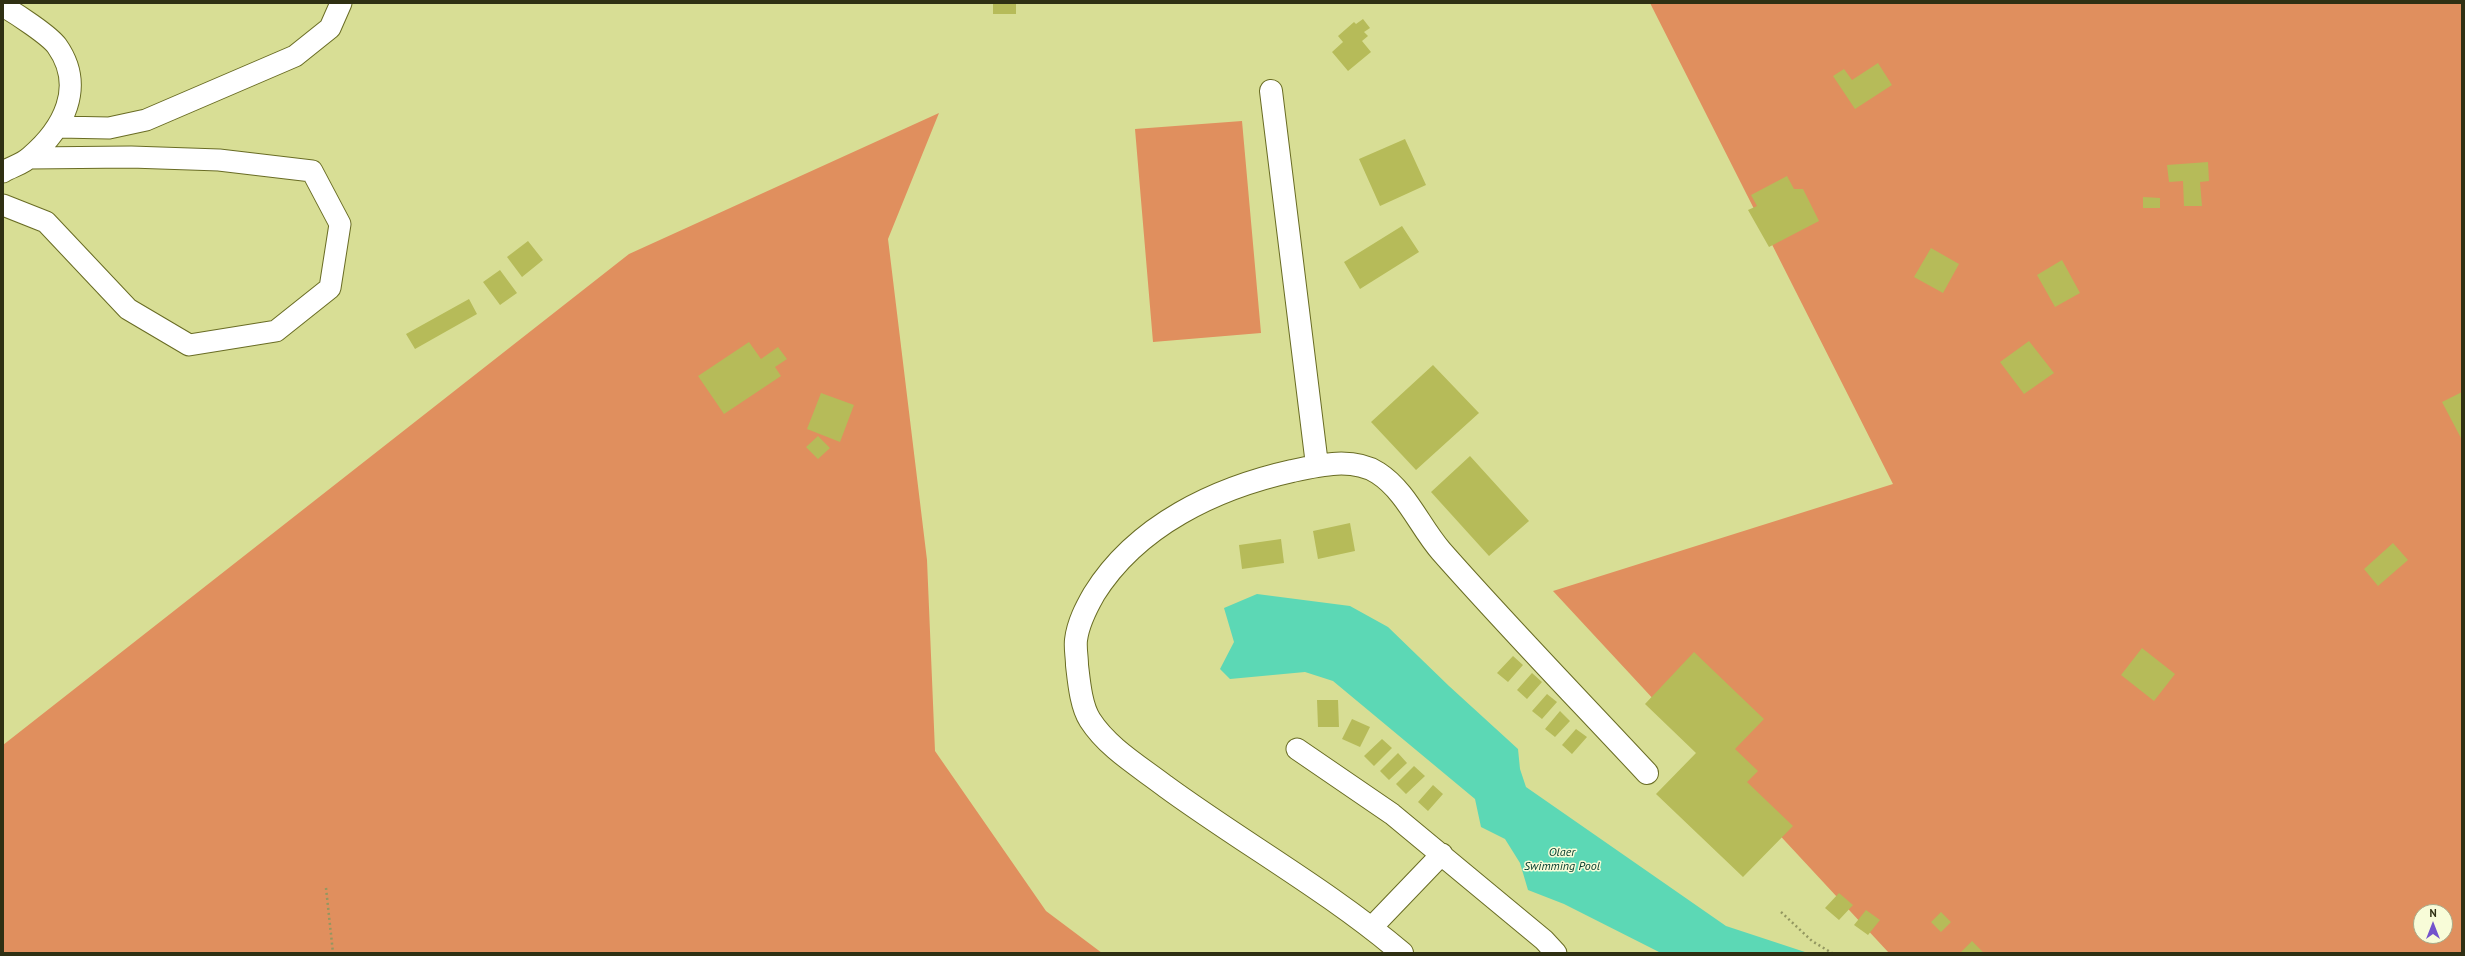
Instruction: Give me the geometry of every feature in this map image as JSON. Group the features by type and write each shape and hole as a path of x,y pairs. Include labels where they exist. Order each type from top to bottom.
{"street":[{"path":"1271,91 1317,465"},
{"path":"1402,953 1372,927 1206,816 1107,743 1088,717 1078,680 1076,640 1084,611 1107,573 1150,532 1222,492 1262,478 1317,465 1352,464 1377,472 1395,488 1443,553 1647,773"}],"lane":[{"path":"58,127 109,128 146,120 295,56 330,28 341,3"},
{"path":"3,6 56,45 68,71 71,96 58,127 29,158 3,172"},
{"path":"3,205 46,222 128,309 189,345 276,331 330,288 340,224 312,171 219,160 132,157 29,158"},
{"path":"1297,749 1392,814 1544,940 1556,953"},
{"path":"1372,927 1442,854"}],"path":[{"path":"326,888 333,953"},
{"path":"1781,912 1812,940 1832,953"}],"shaded area":[{"path":"1650,3 2462,3 2462,953 1889,953 1553,591 1893,484"},
{"path":"939,113 888,239 927,560 935,751 1046,911 1102,953 3,953 3,745 629,254"},
{"path":"1242,121 1261,333 1153,342 1135,129"}],"water":[{"name":"Olaer Swimming Pool","path":"1257,594 1350,606 1388,627 1449,686 1518,749 1520,769 1526,787 1726,926 1808,953 1661,953 1564,904 1528,890 1520,863 1505,839 1481,827 1475,799 1333,681 1305,672 1230,679 1220,669 1234,642 1224,608"}],"building":[{"path":"993,3 1016,3 1016,14 993,14"},
{"path":"1363,19 1370,28 1364,32 1368,36 1362,41 1371,52 1348,71 1332,52 1343,42 1338,36 1354,22 1356,24"},
{"path":"1878,63 1892,85 1855,109 1833,76 1844,69 1852,80"},
{"path":"1405,139 1426,185 1380,206 1359,159"},
{"path":"2208,162 2209,181 2200,182 2202,206 2184,206 2183,181 2169,182 2167,165"},
{"path":"1787,176 1794,189 1803,189 1819,221 1769,247 1748,210 1757,206 1751,195"},
{"path":"2143,197 2160,198 2160,208 2143,208"},
{"path":"1402,226 1419,252 1360,289 1344,262"},
{"path":"528,241 543,260 522,277 507,257"},
{"path":"1931,248 1959,264 1943,293 1914,277"},
{"path":"2062,260 2080,293 2055,307 2037,275"},
{"path":"500,270 517,293 500,305 483,282"},
{"path":"469,299 477,314 415,349 406,334"},
{"path":"2029,341 2054,373 2024,394 2000,362"},
{"path":"749,342 761,359 778,347 787,359 775,367 781,376 724,414 698,376"},
{"path":"1433,365 1479,413 1416,470 1371,422"},
{"path":"2462,392 2462,440 2442,402"},
{"path":"821,393 854,405 840,442 807,429"},
{"path":"818,436 830,448 818,459 806,447"},
{"path":"1470,456 1529,521 1489,556 1431,492"},
{"path":"1350,523 1355,551 1318,559 1313,531"},
{"path":"1281,539 1284,563 1242,569 1239,545"},
{"path":"2393,543 2408,560 2378,586 2364,569"},
{"path":"2142,648 2175,674 2154,701 2121,675"},
{"path":"1694,652 1764,719 1735,749 1758,771 1747,782 1793,826 1743,877 1656,794 1696,753 1645,704"},
{"path":"1513,656 1523,665 1508,682 1497,673"},
{"path":"1532,673 1542,682 1527,699 1517,690"},
{"path":"1547,694 1557,702 1542,719 1532,711"},
{"path":"1317,700 1338,700 1339,727 1318,727"},
{"path":"1560,711 1570,721 1555,737 1545,729"},
{"path":"1352,719 1370,727 1360,747 1342,739"},
{"path":"1576,729 1587,737 1572,754 1562,745"},
{"path":"1382,739 1392,748 1374,766 1364,756"},
{"path":"1398,753 1407,763 1389,780 1380,771"},
{"path":"1414,766 1425,776 1406,794 1396,784"},
{"path":"1433,785 1443,794 1428,811 1418,802"},
{"path":"1839,893 1853,905 1839,920 1825,908"},
{"path":"1866,910 1880,920 1868,935 1854,925"},
{"path":"1941,912 1951,922 1941,932 1931,922"},
{"path":"1972,941 1984,953 1960,953"}]}
